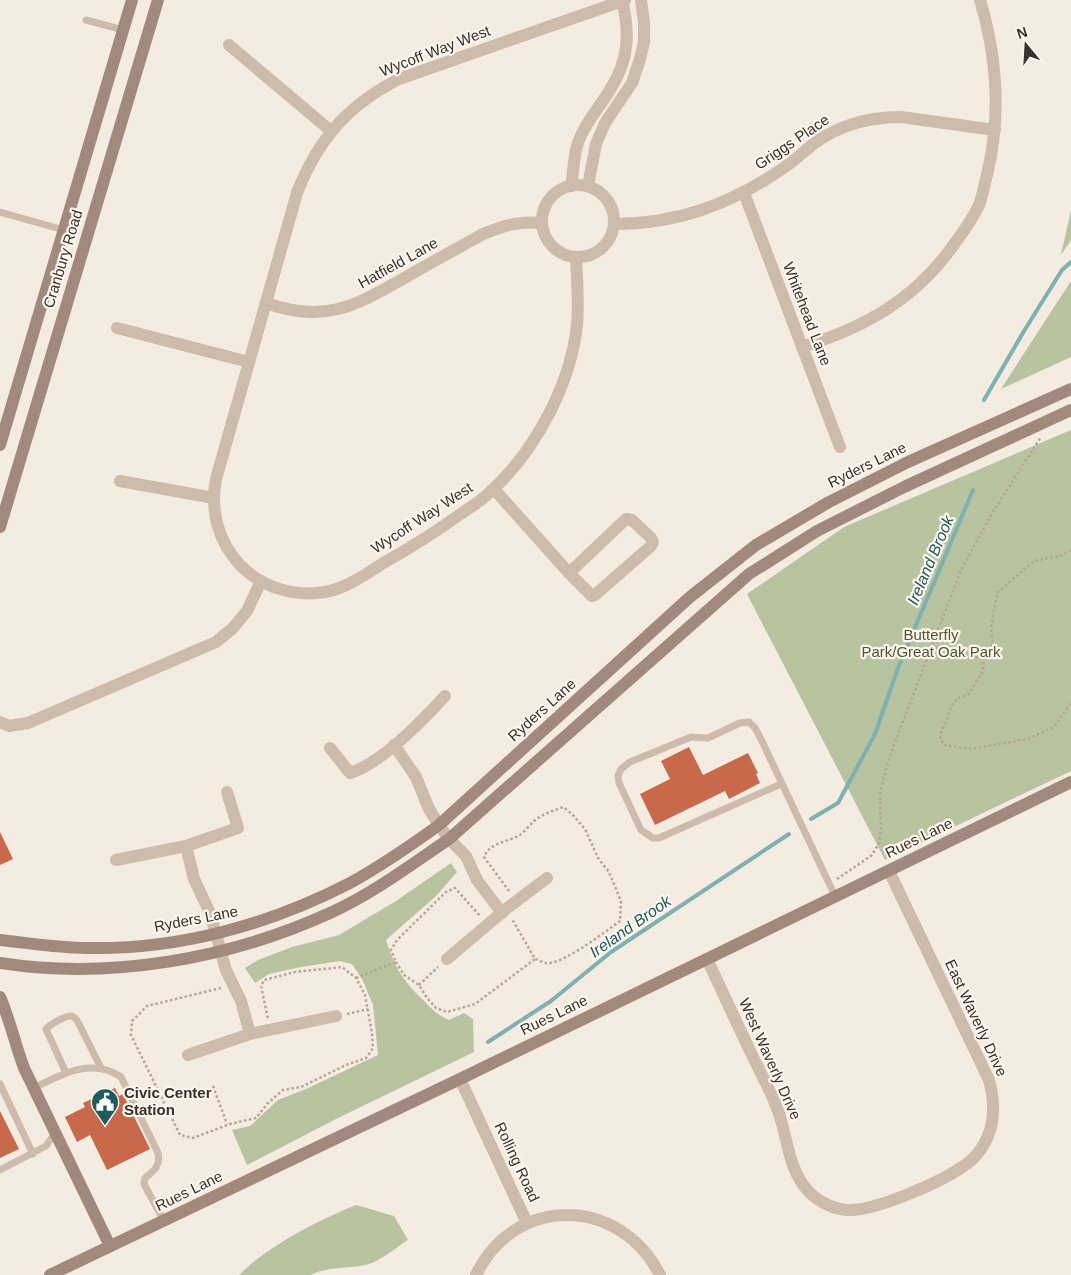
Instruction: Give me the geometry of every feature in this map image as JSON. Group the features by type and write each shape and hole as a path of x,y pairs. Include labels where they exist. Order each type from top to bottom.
{"main road":[{"name":"Cranbury Road","path":"0,445 132,0"},
{"name":"Cranbury Road","path":"0,526 158,0"},
{"name":"Ryders Lane","path":"0,940 88,948 126,947 217,934 250,925 282,913 350,883 396,855 439,825 690,597 756,545 829,502 908,462 1071,389"},
{"path":"0,963 49,969 87,970 165,962 221,952 288,930 331,913 407,868 449,839 749,574 834,522 904,487 1071,410"},
{"name":"Rues Lane","path":"50,1275 460,1079 1071,782"},
{"path":"0,997 24,1068 110,1246"}],"street":[{"path":"571,186 578,141 621,71 627,46 628,25 623,0"},
{"name":"Wycoff Way West","path":"569,572 626,519 632,520 653,542 652,546 592,596 588,594 494,488 428,537 346,586 327,592 307,594 288,591 261,581 244,569 226,546 216,518 214,498 216,479 297,193 313,157 331,132 350,111 365,99 399,79 623,0"},
{"path":"588,186 596,144 605,123 632,84 640,59 644,42 644,24 640,0"},
{"path":"802,347 837,336 862,324 894,304 930,274 949,252 965,230 979,205 990,161 995,130 996,92 994,58 980,0"},
{"path":"229,45 331,132"},
{"name":"Griggs Place","path":"614,224 639,224 692,214 720,204 744,193 781,171 823,137 835,130 860,121 901,117 995,130"},
{"path":"571,186 588,186 608,200 613,212 614,224 612,235 602,248 587,256 576,257 566,255 556,250 549,243 542,223 543,213 553,195 561,189 571,186"},
{"name":"Whitehead Lane","path":"744,193 840,447"},
{"name":"Hatfield Lane","path":"266,303 304,312 329,311 347,307 365,300 483,234 501,226 517,222 542,223"},
{"path":"494,488 518,461 535,437 550,411 562,383 571,355 577,326 576,257"},
{"path":"117,328 249,362"},
{"path":"120,481 214,498"},
{"path":"0,722 9,726 28,723 211,644 241,620 253,602 261,581"},
{"path":"330,748 350,774 359,770 394,745 421,722 445,696"},
{"path":"394,745 416,778 439,825 449,839 466,856 477,880 503,911"},
{"path":"116,860 186,846 238,828 227,792"},
{"path":"186,846 194,879 210,913 226,970 241,1001 250,1034"},
{"name":"East Waverly Drive","path":"889,871 989,1080 993,1094 994,1117 984,1145 975,1157 954,1172"},
{"path":"447,959 503,911 547,878"},
{"name":"West Waverly Drive","path":"707,959 778,1110 795,1171 801,1183 810,1193 820,1201 845,1210 864,1209 925,1186 954,1172"},
{"path":"188,1055 250,1034 336,1016"},
{"name":"Rolling Road","path":"460,1079 527,1223 547,1217 568,1214 589,1217 609,1223 627,1234 643,1248 660,1275"},
{"path":"476,1275 486,1256 497,1244 527,1223"}],"lane":[{"path":"86,20 123,30"},
{"path":"0,212 64,230"},
{"path":"781,784 660,838 653,838 641,830 618,776 621,770 630,762 692,737 708,738 732,726 749,722 760,737 835,896"},
{"path":"66,1073 46,1029 50,1025 69,1016 74,1017 78,1022 101,1068"},
{"path":"34,1088 77,1068 101,1068 113,1071 121,1077 158,1152 158,1164 154,1171 145,1178 144,1184 164,1221"},
{"path":"0,1084 33,1154"},
{"path":"0,1170 46,1146 55,1133"}],"path":[{"path":"839,878 872,855 879,843 881,829 880,792 891,753 961,570 991,515 1044,433"},
{"path":"1071,550 1060,556 1034,561 997,593 991,628 992,643 984,659 983,671 968,695 958,698 952,705 940,736 944,745 971,749 1028,739 1054,726 1071,703"},
{"path":"931,647 984,659"},
{"path":"488,924 455,888 446,892 397,940 391,950 404,974 419,985 436,1008 447,1012 475,1004 535,959 503,911"},
{"path":"419,985 447,959"},
{"path":"356,978 396,962"},
{"path":"336,1016 368,1009"},
{"path":"213,1086 227,1125"}],"green space":[{"path":"1071,210 1071,240 1061,255"},
{"path":"1071,281 1071,357 1001,389"},
{"name":"Butterfly Park/Great Oak Park","path":"1071,430 1071,771 885,860 747,594 844,527"},
{"path":"451,863 457,872 436,896 386,940 396,966 404,979 431,1008 449,1020 464,1013 473,1019 474,1052 336,1119 247,1165 232,1130 250,1126 278,1100 378,1055 373,1005 362,979 352,964 340,961 301,967 269,974 255,983 245,968 258,960 292,947 339,935 396,901"},
{"path":"356,1205 394,1216 408,1240 381,1258 364,1265 325,1270 311,1275 239,1275 264,1254 294,1235 325,1218"}],"building":[{"path":"689,747 703,775 748,753 758,773 756,774 760,783 729,799 725,791 655,825 640,794 670,779 661,761"},
{"path":"0,832 13,859 0,865"},
{"name":"Civic Center Station","path":"115,1088 119,1096 123,1094 150,1149 107,1170 90,1135 77,1142 65,1117 85,1107 83,1103"},
{"path":"0,1111 19,1149 0,1158"}],"waterway":[{"name":"Ireland Brook","path":"984,400 1062,270 1071,262"},
{"name":"Ireland Brook","path":"811,819 838,803 875,734 898,668 973,490"},
{"name":"Ireland Brook","path":"488,1042 551,1001 611,952 789,834"}],"place":[{"name":"Civic Center Station","path":"105,1126"}]}
